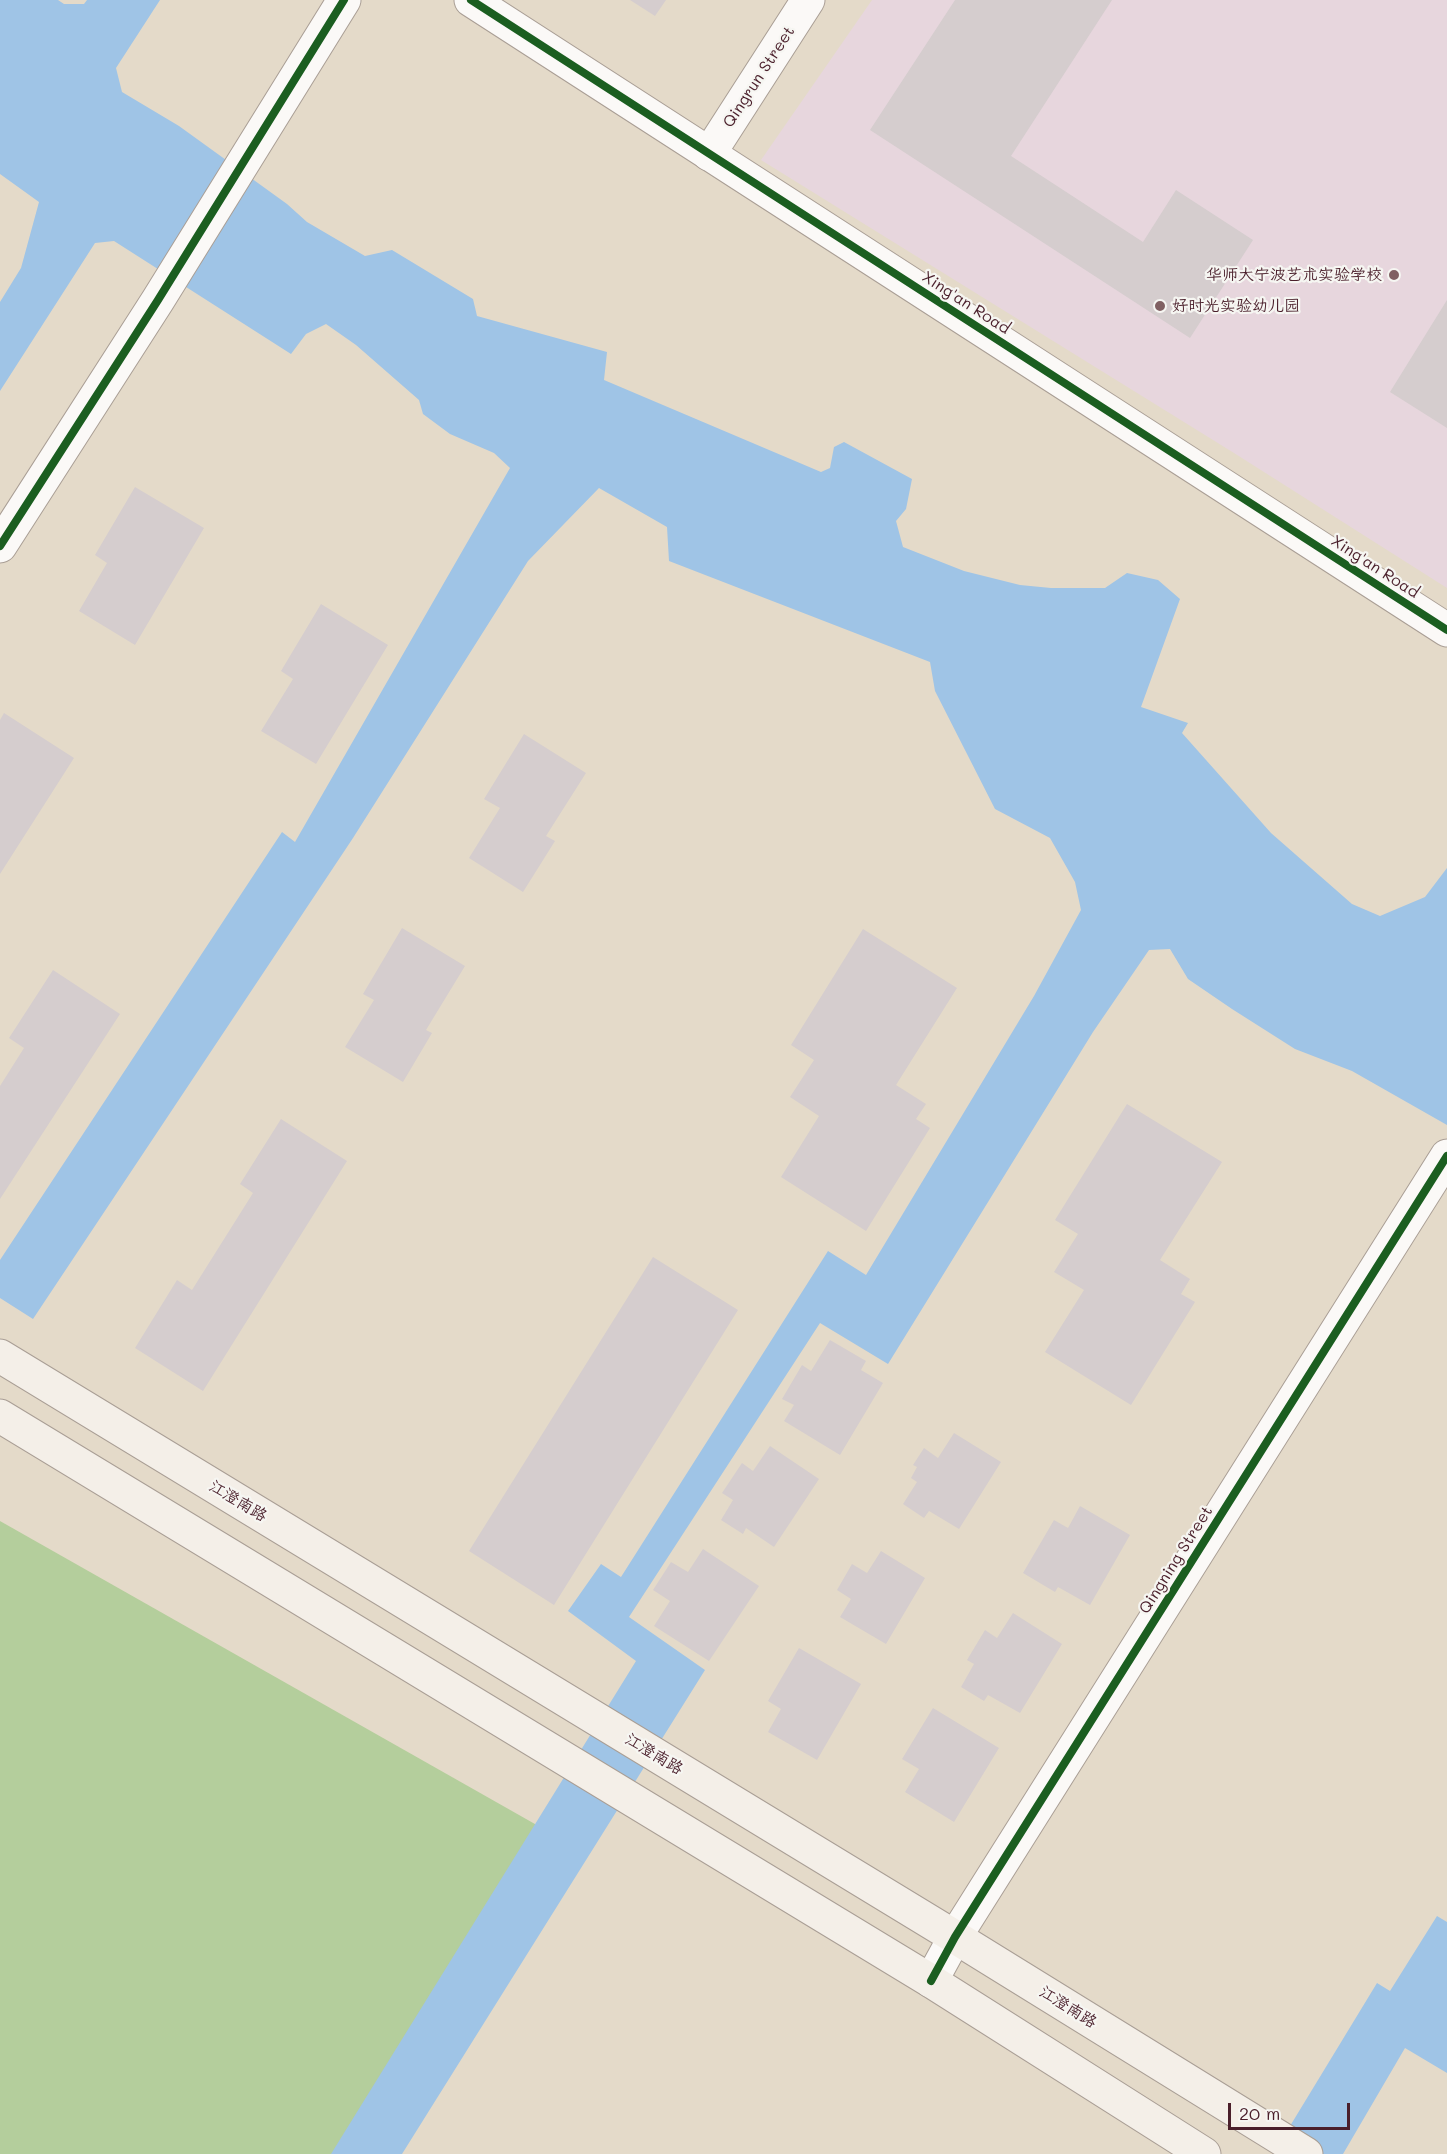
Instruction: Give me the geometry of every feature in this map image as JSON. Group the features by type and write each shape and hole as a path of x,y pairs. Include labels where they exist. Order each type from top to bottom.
{"main road":[{"name":"江澄南路","path":"0,1356 955,1937 1306,2154"},
{"path":"0,1416 931,1981 1204,2154"}],"street":[{"path":"0,546 158,300 344,0"},
{"name":"Xing'an Road","path":"471,0 1447,630"},
{"name":"Qingrun Street","path":"709,154 808,0"},
{"name":"Qingning Street","path":"931,1981 955,1937 1445,1160"}],"shaded area":[{"name":"好时光实验幼儿园","path":"872,0 1447,0 1447,588 761,160"}],"green space":[{"path":"0,1521 542,1828 372,2154 0,2154"}],"water":[{"path":"0,0 58,0 64,4 84,4 87,0 160,0 116,68 122,92 179,126 287,204 307,222 365,256 392,250 473,299 477,316 607,352 604,380 821,472 830,468 834,447 844,442 912,479 906,509 896,521 903,547 964,571 1020,585 1051,588 1105,588 1127,573 1158,580 1180,599 1141,707 1188,723 1182,733 1271,833 1352,904 1380,916 1425,897 1447,868 1447,1125 1352,1071 1295,1049 1232,1009 1188,979 1170,949 1149,950 1093,1032 888,1364 820,1323 629,1617 705,1670 402,2154 331,2154 636,1661 568,1611 601,1564 621,1577 828,1251 866,1275 1034,996 1081,910 1075,882 1050,838 995,809 935,691 930,662 669,561 667,527 599,488 528,561 353,838 33,1319 0,1298 0,1260 282,832 295,842 510,468 494,453 450,434 423,414 419,400 356,345 326,324 306,334 291,354 114,241 95,243 0,391 0,302 21,268 39,202 0,174"},
{"path":"1437,1916 1447,1922 1447,2073 1405,2048 1343,2154 1273,2154 1377,1983 1390,1991"}],"building":[{"path":"630,0 666,0 655,16"},
{"path":"955,0 1112,0 1011,156 1143,242 1176,190 1253,240 1190,338 870,130"},
{"path":"1447,300 1447,428 1390,392"},
{"path":"135,487 204,528 135,645 79,611 107,563 95,555"},
{"path":"321,604 388,645 316,764 261,731 293,679 281,671"},
{"path":"4,713 74,758 0,874 0,720"},
{"path":"524,734 586,773 546,836 555,841 523,892 469,858 500,808 484,799"},
{"path":"402,928 465,966 426,1030 432,1033 403,1082 345,1047 374,1000 363,994"},
{"path":"863,929 957,988 896,1085 926,1104 916,1119 930,1128 866,1231 781,1177 819,1116 790,1097 814,1060 791,1045"},
{"path":"53,970 120,1014 0,1199 0,1086 24,1048 9,1038"},
{"path":"1127,1104 1222,1162 1160,1260 1190,1279 1181,1294 1195,1302 1131,1405 1045,1352 1084,1290 1054,1272 1078,1234 1055,1220"},
{"path":"281,1119 347,1161 203,1391 135,1348 177,1280 192,1290 253,1193 240,1184"},
{"path":"653,1257 738,1310 554,1605 469,1551"},
{"path":"830,1340 866,1361 861,1370 883,1383 840,1455 784,1421 794,1405 782,1399 802,1365 811,1371"},
{"path":"954,1433 1001,1462 959,1529 929,1511 924,1518 903,1504 917,1482 911,1478 917,1467 913,1465 924,1448 938,1458"},
{"path":"770,1446 819,1479 774,1547 746,1528 743,1534 721,1520 733,1500 722,1493 742,1463 753,1471"},
{"path":"1080,1506 1130,1535 1090,1605 1058,1587 1055,1592 1023,1573 1054,1520 1068,1528"},
{"path":"703,1549 759,1586 709,1661 654,1626 670,1601 653,1590 671,1562 688,1572"},
{"path":"881,1551 925,1578 886,1644 840,1617 851,1599 837,1590 852,1564 867,1573"},
{"path":"1013,1613 1062,1644 1020,1713 988,1695 984,1701 961,1687 974,1664 967,1660 985,1630 997,1638"},
{"path":"799,1648 861,1684 817,1760 768,1732 781,1709 768,1701"},
{"path":"933,1708 999,1748 954,1822 905,1792 919,1769 902,1759"}],"cycle path":[{"path":"0,546 158,300 344,0"},
{"path":"471,0 1447,630"},
{"path":"931,1981 955,1937 1447,1156"}],"place":[{"name":"华师大宁波艺术实验学校","path":"1394,275"},
{"name":"好时光实验幼儿园","path":"1160,306"}]}
